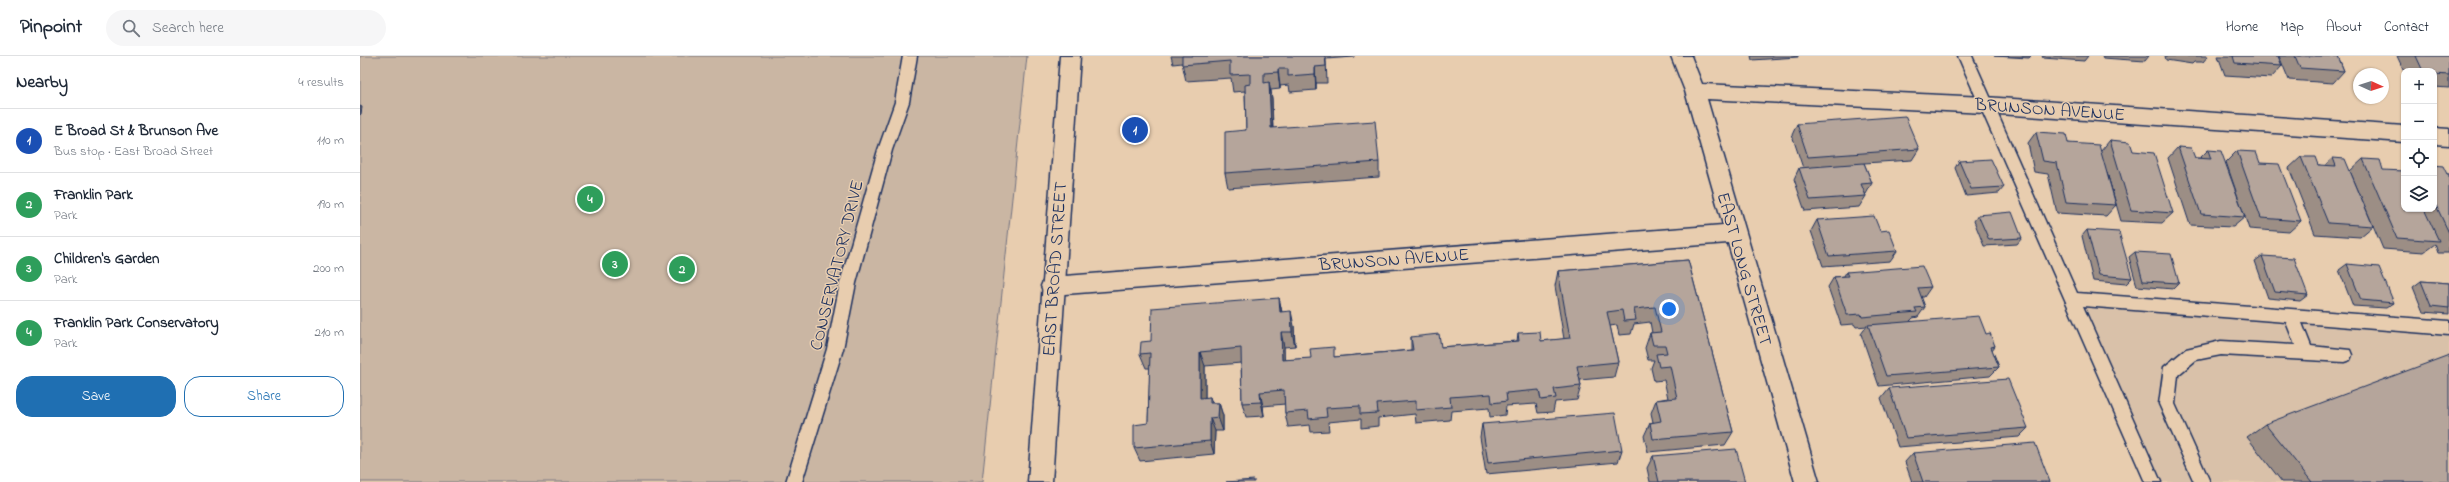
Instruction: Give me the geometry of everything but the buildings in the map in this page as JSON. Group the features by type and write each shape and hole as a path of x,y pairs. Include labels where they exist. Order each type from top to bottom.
{"street":[{"name":"EAST BROAD STREET","path":"1040,482 1052,286 1070,56"},
{"name":"EAST LONG STREET","path":"1681,56 1695,91 1807,482"},
{"name":"BRUNSON AVENUE","path":"1695,91 1985,105 2401,134"},
{"path":"2437,136 2449,137"},
{"name":"BRUNSON AVENUE","path":"1052,286 1735,233"}],"lane":[{"name":"CONSERVATORY DRIVE","path":"794,482 835,349 848,283 885,150 902,102 910,56"},
{"path":"1965,56 1985,105 2153,482"},
{"path":"2072,299 2449,328"},
{"path":"2291,316 2306,353"},
{"path":"2202,482 2167,404 2170,372 2192,354 2221,348 2344,355"}],"shaded area":[{"path":"360,56 1027,56 982,482 360,482"},
{"path":"2077,303 2449,330 2449,482 2157,482"}],"place":[{"name":"E Broad St & Brunson Ave","path":"1135,130"},
{"name":"Franklin Park Conservatory","path":"590,199"},
{"name":"Children's Garden","path":"615,264"},
{"name":"Franklin Park","path":"682,269"}]}
